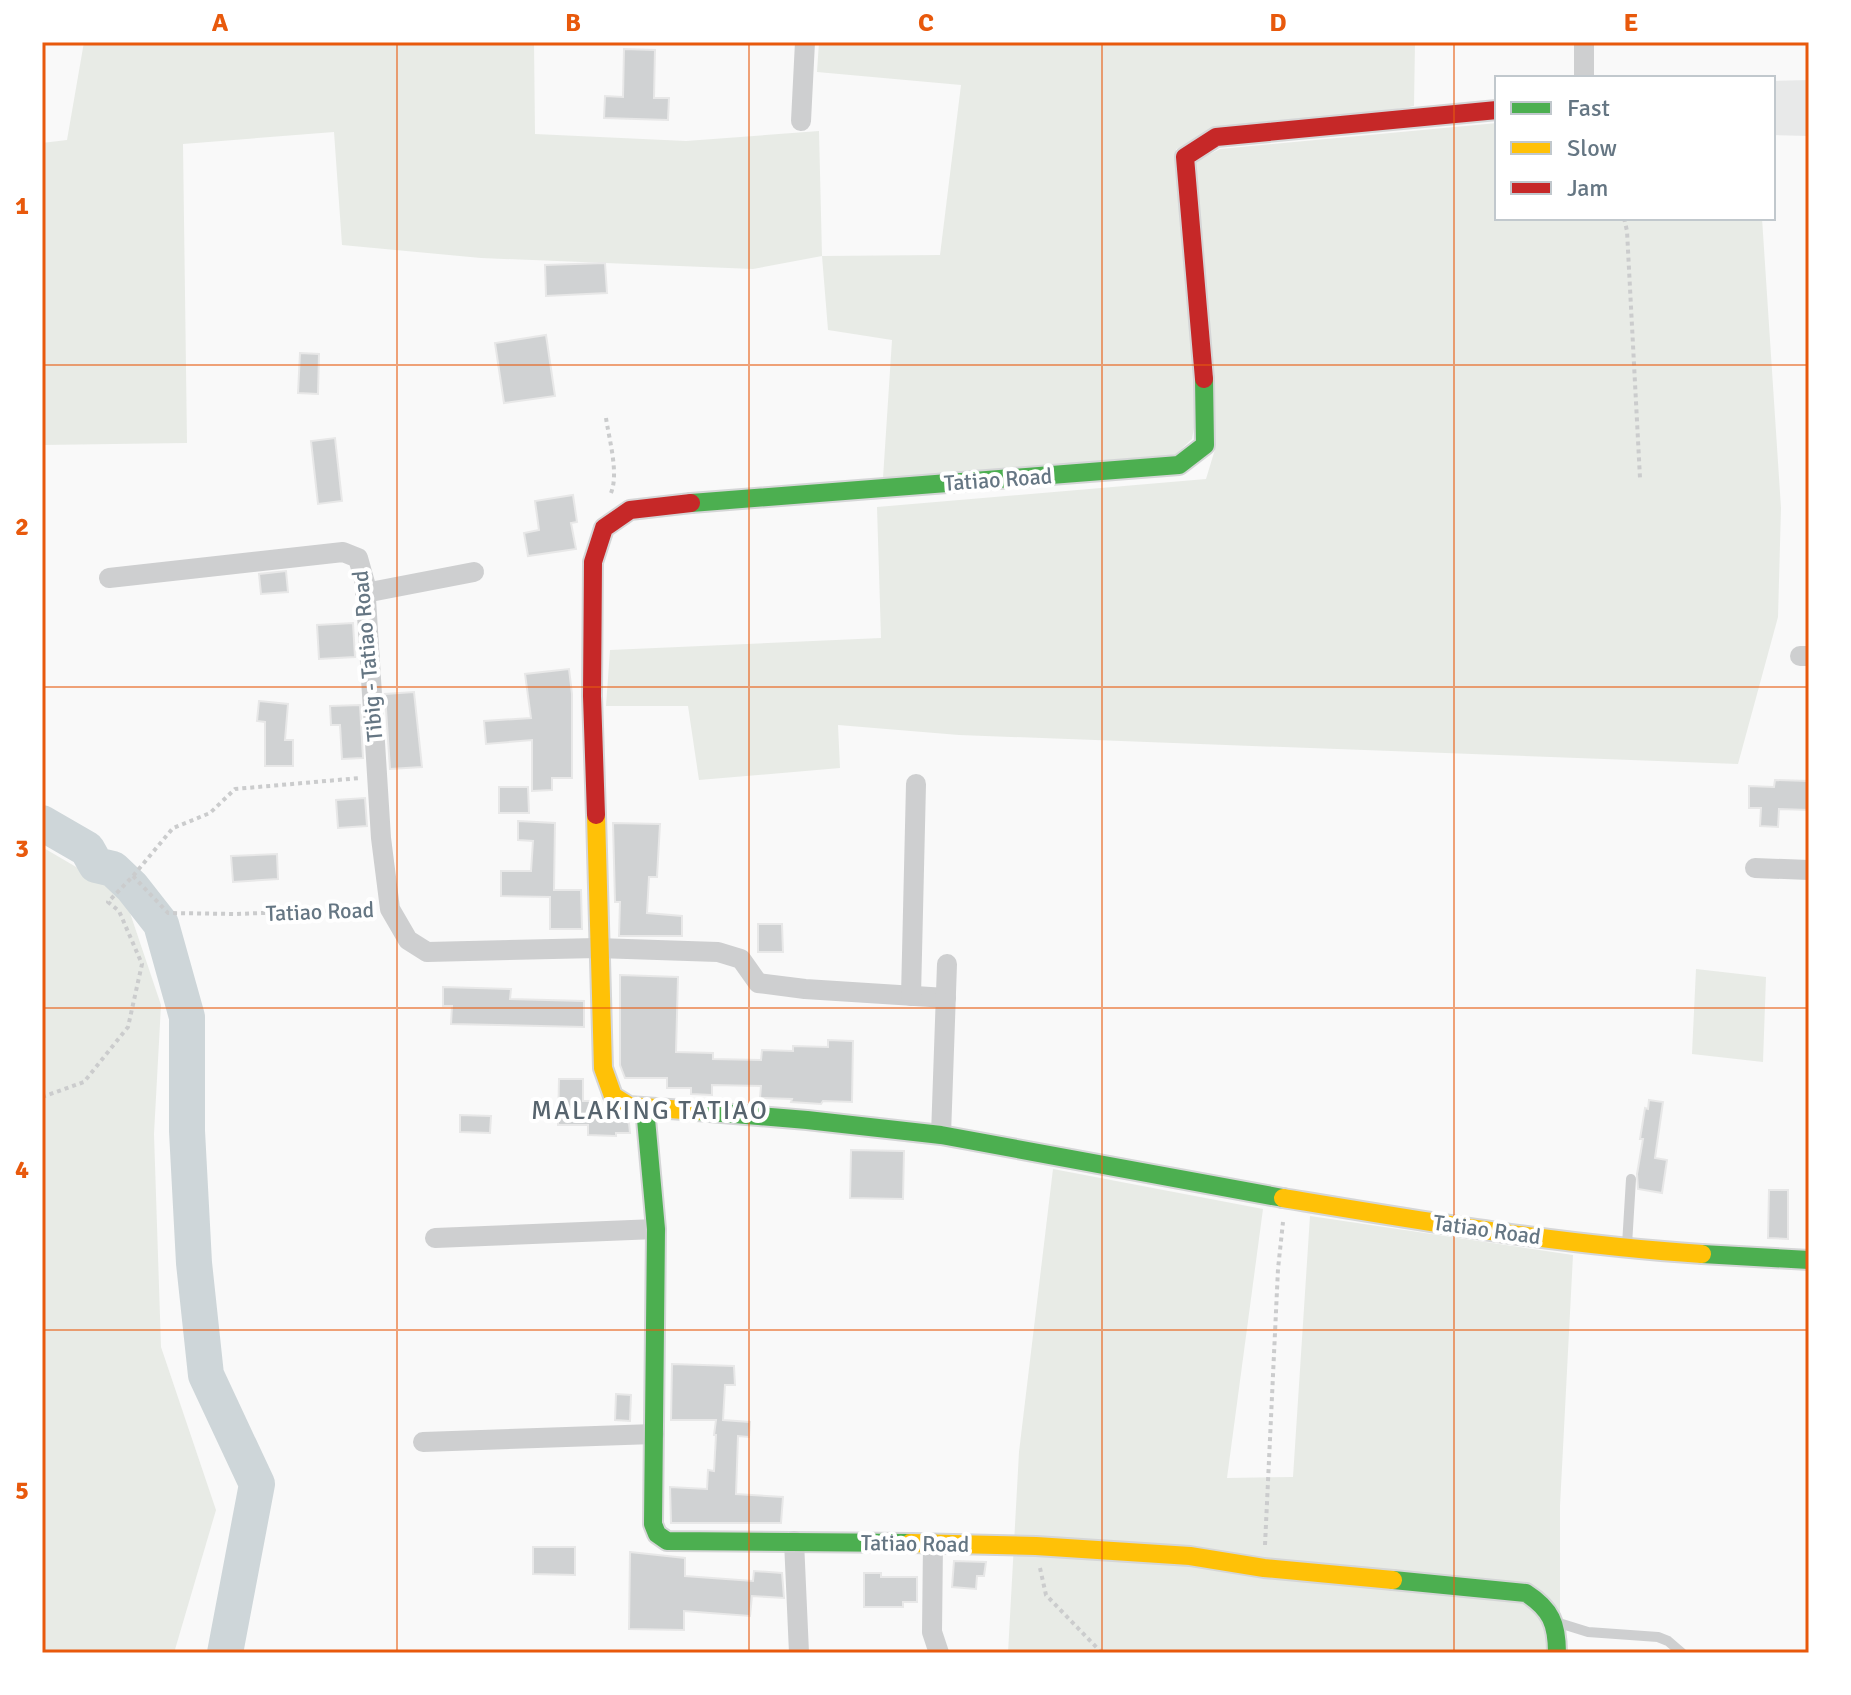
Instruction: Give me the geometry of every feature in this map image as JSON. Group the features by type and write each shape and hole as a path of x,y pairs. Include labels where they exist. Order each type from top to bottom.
{"street":[{"path":"801,121 805,42"},
{"path":"1584,42 1584,76"},
{"name":"Tatiao Road","path":"1495,110 1216,137 1185,157 1206,407 1205,445 1179,465 661,505 630,510 604,528 593,562 592,696 597,948 603,1068 613,1096 629,1106 807,1120 941,1135 1285,1200 1627,1247 1809,1260"},
{"name":"Tibig - Tatiao Road","path":"109,578 343,552 358,558 365,593 376,777 390,909"},
{"path":"365,593 474,572"},
{"path":"911,996 916,784"},
{"path":"1755,868 1809,870"},
{"name":"Tatiao Road","path":"390,909 408,940 427,952 597,948"},
{"path":"597,948 718,952 741,959 758,983 946,998"},
{"path":"941,1135 947,964"},
{"name":"Tatiao Road","path":"645,1108 656,1229 653,1524 657,1534 667,1541 933,1543 1190,1556 1264,1568 1526,1593 1547,1605 1553,1620"},
{"path":"435,1238 656,1229"},
{"path":"423,1442 654,1434"},
{"path":"794,1541 799,1653"},
{"path":"933,1543 932,1632 939,1653"},
{"path":"1553,1620 1557,1628 1557,1653"}],"lane":[{"path":"1627,1247 1631,1179"},
{"path":"1553,1620 1588,1632 1658,1637 1682,1653"}],"path":[{"path":"1624,220 1640,478"},
{"path":"606,418 613,489 609,496"},
{"path":"42,1097 84,1082 128,1027 142,964 119,911 108,902 173,828 210,813 235,789 376,777"},
{"name":"Tatiao Road","path":"133,876 168,913 390,909"},
{"path":"1264,1568 1278,1269 1285,1200"},
{"path":"1036,1546 1046,1595 1102,1653"}],"shaded area":[{"path":"84,42 534,42 535,134 686,141 819,131 822,256 753,269 481,258 342,245 334,132 183,144 187,443 42,445 42,143 67,140"},
{"path":"819,42 1415,42 1414,106 1176,149 1197,411 1192,439 1175,455 883,478 892,340 828,330 822,256 940,255 961,85 817,72"},
{"path":"1809,80 1809,136 1775,135 1775,81"},
{"path":"1495,123 1495,220 1762,220 1781,508 1778,617 1738,764 959,735 838,725 840,768 699,780 688,706 606,706 610,650 881,638 877,507 1206,479 1216,446 1196,161 1220,149"},
{"path":"42,847 124,895 161,1005 154,1134 161,1347 216,1510 174,1653 42,1653"},
{"path":"1696,969 1766,977 1763,1062 1692,1054"},
{"path":"1053,1169 1263,1209 1227,1478 1293,1477 1310,1216 1573,1255 1560,1506 1560,1653 1008,1653 1019,1452"}],"building":[{"path":"624,49 655,50 654,98 669,98 668,120 604,118 605,96 623,97"},
{"path":"605,263 607,293 546,296 545,265"},
{"path":"546,335 555,396 504,403 495,343"},
{"path":"300,353 319,354 318,394 298,393"},
{"path":"335,438 342,501 318,504 311,441"},
{"path":"573,495 577,522 571,523 576,549 528,556 524,533 539,530 535,501"},
{"path":"286,571 288,592 261,594 259,574"},
{"path":"353,623 355,657 319,659 317,625"},
{"path":"569,669 572,778 552,778 552,790 532,791 532,740 486,744 484,721 531,718 525,674"},
{"path":"414,692 422,767 390,769 385,694"},
{"path":"259,701 288,704 285,740 293,740 293,766 265,766 265,722 257,721"},
{"path":"360,705 363,758 342,759 340,725 331,725 330,706"},
{"path":"1775,780 1809,781 1809,810 1779,809 1778,827 1760,826 1761,808 1749,808 1749,786 1774,787"},
{"path":"499,787 528,787 529,813 499,813"},
{"path":"365,798 367,826 338,828 336,800"},
{"path":"518,821 555,823 554,890 581,890 582,929 550,929 550,897 501,896 501,871 531,871 533,841 518,840"},
{"path":"613,823 660,824 657,877 649,877 647,913 682,916 682,936 619,936 620,902 615,902"},
{"path":"277,854 278,879 233,882 231,856"},
{"path":"758,924 782,924 783,952 758,952"},
{"path":"620,975 678,977 676,1052 713,1053 713,1059 761,1060 762,1050 793,1051 793,1046 828,1047 828,1040 853,1041 852,1102 823,1101 821,1104 760,1098 761,1086 712,1085 712,1095 691,1094 691,1088 667,1088 667,1078 625,1078 620,1065"},
{"path":"443,987 511,989 510,999 584,1001 584,1027 451,1024 452,1006 443,1006"},
{"path":"559,1079 583,1079 583,1101 597,1101 604,1110 629,1123 630,1133 588,1135 588,1125 558,1125"},
{"path":"1649,1100 1663,1102 1655,1158 1667,1160 1662,1193 1638,1189 1637,1174 1643,1139 1640,1139"},
{"path":"460,1115 491,1116 490,1133 460,1132"},
{"path":"851,1150 904,1151 903,1199 850,1198"},
{"path":"1769,1190 1788,1190 1788,1239 1768,1238"},
{"path":"672,1364 734,1366 735,1385 725,1385 723,1420 750,1422 749,1437 738,1436 736,1494 783,1497 781,1523 671,1523 670,1487 707,1489 708,1470 714,1471 716,1435 716,1420 671,1420"},
{"path":"616,1394 631,1395 630,1421 615,1420"},
{"path":"533,1547 575,1547 575,1575 533,1574"},
{"path":"630,1552 685,1558 685,1576 753,1581 754,1571 782,1573 784,1598 752,1596 750,1616 684,1611 684,1630 629,1629"},
{"path":"954,1561 986,1562 984,1576 977,1576 976,1589 952,1587"},
{"path":"864,1573 881,1573 881,1577 917,1577 917,1602 903,1602 903,1607 864,1607"}],"waterway":[{"path":"42,823 87,849 96,865 113,869 132,887 161,924 187,1017 187,1131 194,1263 206,1375 257,1484 225,1653"}],"traffic: fast":[{"path":"691,503 1179,465 1205,445 1204,379"},
{"path":"645,1108 656,1229 653,1524 657,1534 667,1541 910,1543"},
{"path":"697,1111 941,1135 1283,1198"},
{"path":"1702,1254 1809,1260"},
{"path":"1393,1580 1526,1593 1551,1618 1557,1653"}],"traffic: slow":[{"path":"596,815 603,1068 613,1096 629,1106 697,1111"},
{"path":"1283,1198 1545,1238 1702,1254"},
{"path":"910,1543 1036,1546 1190,1556 1264,1568 1393,1580"}],"traffic: jam":[{"path":"1204,379 1185,157 1216,137 1495,110"},
{"path":"596,815 592,696 593,562 604,528 630,510 691,503"}],"district":[{"name":"MALAKING TATIAO","path":"650,1110"}]}
